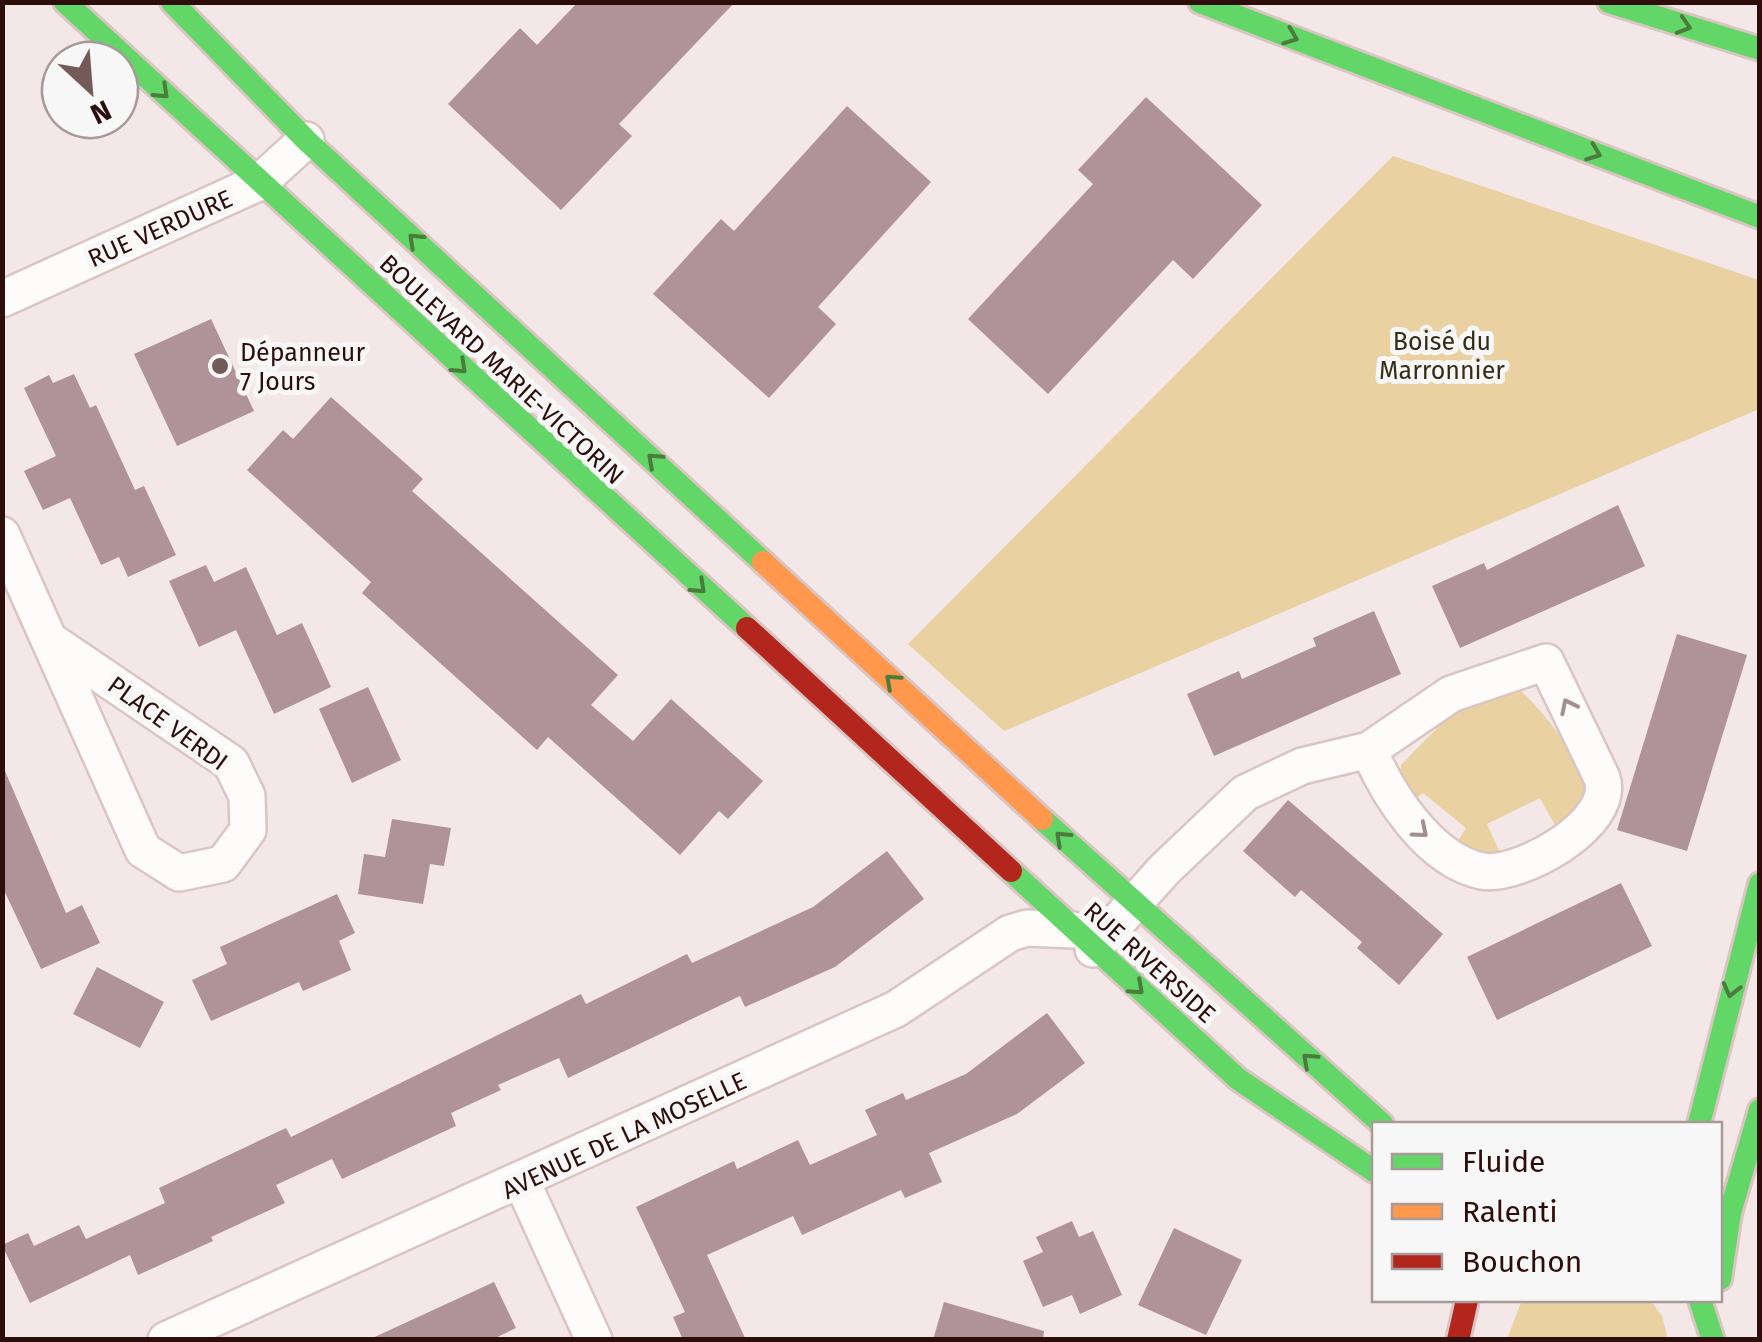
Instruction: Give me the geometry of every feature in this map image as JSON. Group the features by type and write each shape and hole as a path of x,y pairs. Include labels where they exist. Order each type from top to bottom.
{"main road":[{"name":"BOULEVARD MARIE-VICTORIN","path":"65,2 902,775"},
{"name":"BOULEVARD MARIE-VICTORIN","path":"172,2 306,140 964,747"},
{"path":"1200,2 1760,216"},
{"path":"1608,2 1760,50"},
{"name":"RUE RIVERSIDE","path":"964,747 1380,1122"},
{"name":"RUE RIVERSIDE","path":"902,775 1270,1105 1372,1170"},
{"path":"1700,1122 1760,884"},
{"path":"1722,1266 1730,1213 1760,1110"},
{"path":"1458,1340 1464,1302"},
{"path":"1701,1302 1713,1340"},
{"path":"1713,1340 1718,1302"}],"street":[{"name":"RUE VERDURE","path":"2,299 260,182 306,140"},
{"name":"PLACE VERDI","path":"2,535 143,850 179,872 223,864 248,830 248,796 230,763 51,641"},
{"path":"1083,940 1135,904 1245,793 1302,766 1369,750 1451,694 1546,662 1602,778 1605,796 1592,822 1570,838 1505,870 1478,870 1452,857 1408,820 1385,788 1369,750"},
{"name":"AVENUE DE LA MOSELLE","path":"166,1340 522,1182 896,1009 988,945 1019,930 1083,940"},
{"path":"522,1182 594,1340"}],"green space":[{"name":"Boisé du Marronnier","path":"1393,156 1759,280 1759,409 1004,731 908,644"},
{"path":"1504,689 1520,690 1553,726 1579,772 1586,802 1556,827 1540,798 1487,824 1501,855 1470,850 1458,841 1466,828 1423,793 1415,800 1401,776 1401,765 1445,720"},
{"path":"1521,1302 1652,1302 1662,1316 1668,1339 1507,1339"}],"building":[{"path":"578,2 735,2 619,124 632,136 561,210 448,104 520,28 537,45"},
{"path":"1146,97 1262,205 1193,279 1173,260 1048,394 968,319 1093,184 1078,170"},
{"path":"847,106 931,182 818,307 836,324 769,398 653,294 721,219 734,231"},
{"path":"211,319 254,411 177,446 134,354"},
{"path":"74,374 90,408 96,405 135,490 144,486 176,555 128,577 119,557 101,565 70,498 43,510 24,471 56,456 24,388 49,375 53,383"},
{"path":"331,397 423,479 412,491 618,675 591,705 633,741 671,699 763,781 728,819 719,811 680,855 548,737 537,750 362,593 371,582 247,470 283,430 293,439"},
{"path":"1618,505 1645,566 1460,648 1432,586 1484,563 1487,570"},
{"path":"206,565 214,582 246,567 277,635 302,623 331,687 274,714 236,630 199,647 169,581"},
{"path":"1374,611 1401,674 1214,756 1187,694 1239,671 1242,679 1316,646 1313,638"},
{"path":"1677,634 1747,655 1687,851 1617,830"},
{"path":"368,687 401,760 352,783 319,709"},
{"path":"2,764 66,913 82,905 100,943 41,969 2,886"},
{"path":"1288,800 1443,934 1399,985 1357,948 1362,942 1301,890 1295,897 1243,851"},
{"path":"392,819 451,828 444,866 430,864 423,904 358,894 364,854 385,857"},
{"path":"887,851 924,899 835,967 745,1007 740,996 568,1078 559,1058 498,1085 501,1090 451,1113 456,1126 342,1179 332,1159 276,1185 285,1203 211,1237 213,1241 138,1275 130,1255 30,1303 2,1245 28,1233 34,1246 79,1225 86,1239 165,1203 159,1188 286,1128 291,1137 581,994 586,1004 687,954 692,963 813,907"},
{"path":"1621,883 1652,946 1497,1020 1467,957"},
{"path":"337,894 355,933 339,941 351,970 303,991 299,982 211,1021 192,980 227,964 220,947"},
{"path":"97,967 164,1002 140,1048 73,1014"},
{"path":"1047,1013 1085,1063 1017,1114 929,1153 942,1182 905,1198 901,1190 802,1235 793,1216 707,1255 746,1340 683,1340 673,1317 685,1312 636,1207 734,1161 737,1169 798,1140 810,1165 877,1135 865,1110 903,1093 906,1100 966,1074"},
{"path":"1072,1221 1079,1237 1093,1231 1122,1295 1080,1314 1072,1295 1043,1307 1023,1261 1043,1252 1036,1237"},
{"path":"1174,1228 1242,1260 1206,1335 1138,1305"},
{"path":"494,1282 516,1328 491,1340 368,1340"},
{"path":"944,1302 1044,1331 1043,1340 933,1340"}],"traffic: fast":[{"path":"65,2 747,628"},
{"path":"172,2 306,140 763,562"},
{"path":"1200,2 1760,217"},
{"path":"1609,2 1760,49"},
{"path":"1042,819 1380,1122"},
{"path":"1011,871 1238,1079 1372,1170"},
{"path":"1700,1122 1760,884"},
{"path":"1722,1266 1730,1213 1760,1110"},
{"path":"1701,1302 1713,1340"}],"traffic: slow":[{"path":"763,562 1042,819"}],"traffic: jam":[{"path":"747,628 1011,871"},
{"path":"1458,1340 1467,1302"}],"place":[{"name":"Dépanneur 7 Jours","path":"220,366"}]}
